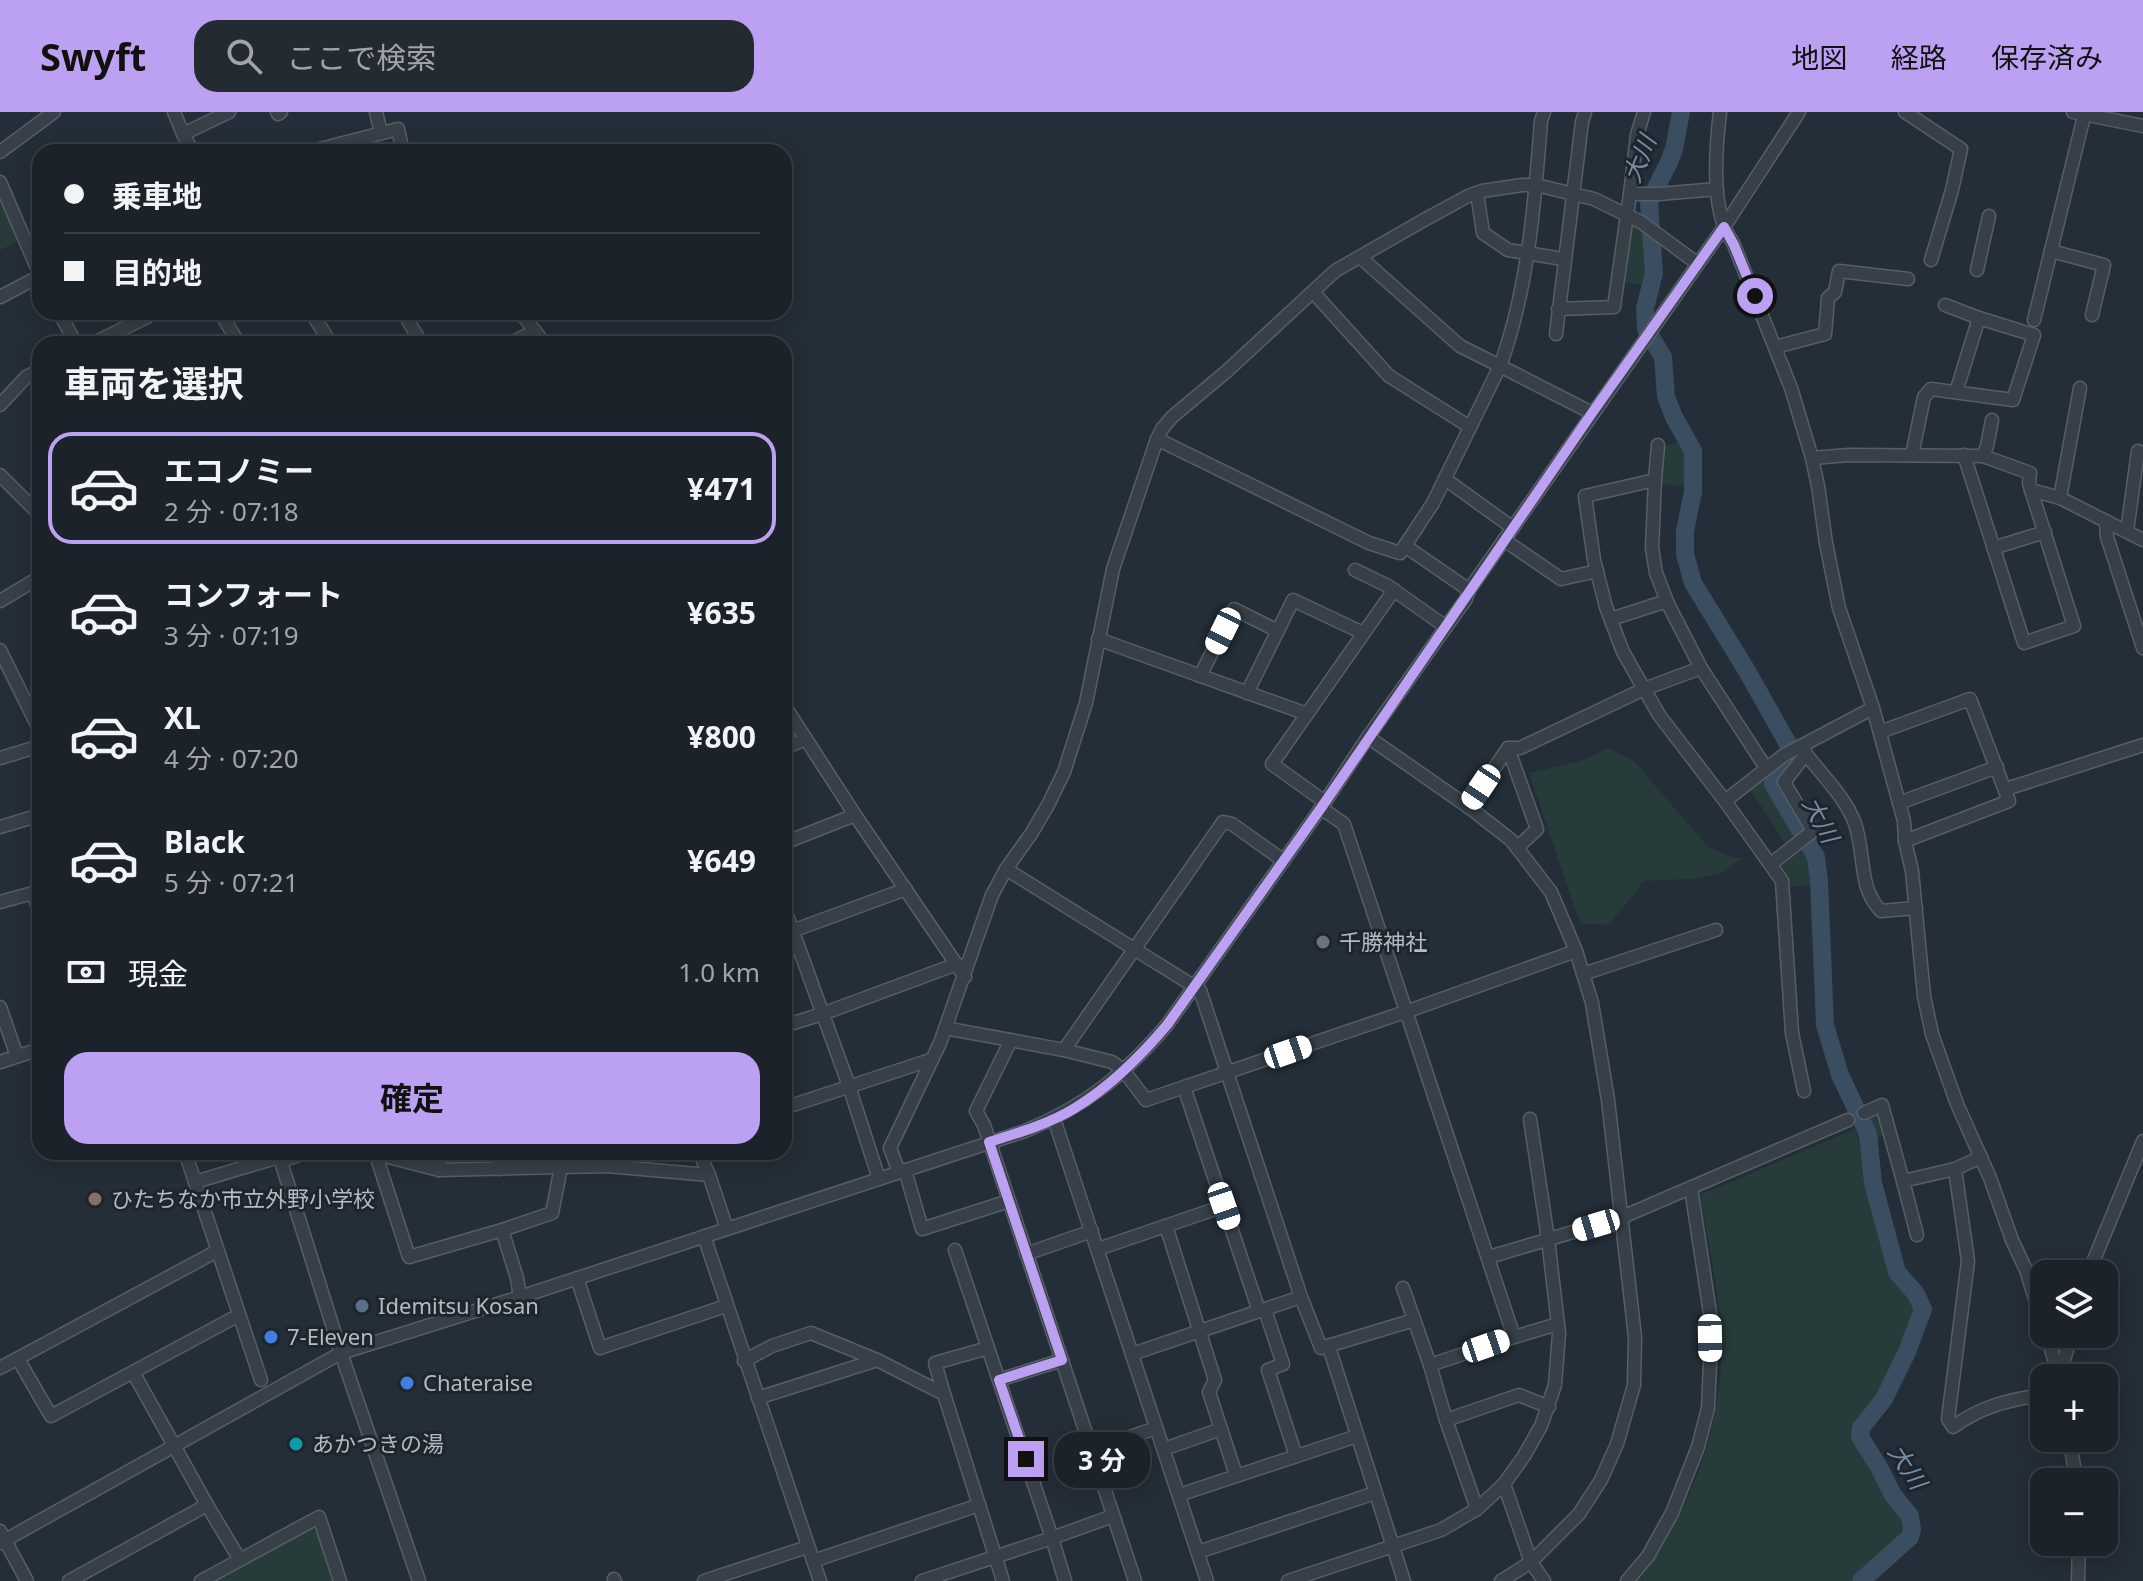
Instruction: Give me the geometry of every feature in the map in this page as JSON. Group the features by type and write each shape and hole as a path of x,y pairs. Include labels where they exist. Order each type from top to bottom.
{"street":[{"path":"0,152 54,112"},
{"path":"174,112 189,144"},
{"path":"183,134 229,112"},
{"path":"376,112 381,133"},
{"path":"1157,439 1369,543 1400,553 1433,503 1500,366 1516,316 1544,112"},
{"path":"1556,334 1563,259 1585,112"},
{"path":"1558,309 1614,307 1627,214 1634,194 1637,135 1644,112"},
{"path":"1720,112 1717,189 1724,227 1791,388 1812,458 1839,608 1873,708 1904,821 1924,996 1932,1034 2030,1283"},
{"path":"27,1581 2,1538 175,1447 341,1353 520,1297 1054,1119 1075,1108 1124,1071 1167,1025 1284,861 1466,599 1469,590 1724,227 1799,112"},
{"path":"1905,112 1961,149 1931,260"},
{"path":"2034,320 2081,113 2143,126"},
{"path":"339,144 398,129 401,144"},
{"path":"0,182 32,257"},
{"path":"1009,1201 922,1229 902,1171 890,1148 945,1028 992,895 1031,834 1064,772 1086,703 1113,569 1162,429 1335,271 1477,193 1536,185 1594,199 1641,222 1698,264"},
{"path":"1634,194 1717,189"},
{"path":"1477,193 1483,233 1508,250 1563,259"},
{"path":"1977,270 1989,216"},
{"path":"2051,251 2104,265 2092,315"},
{"path":"1360,257 1460,346 1592,413"},
{"path":"1775,347 1825,334 1828,298 1835,292 1839,271 1908,279"},
{"path":"0,297 32,280"},
{"path":"1313,292 1389,376 1470,427"},
{"path":"1912,455 1924,397 1931,389 2013,400 2034,335 1945,305"},
{"path":"1956,392 1979,318"},
{"path":"108,336 141,320"},
{"path":"526,320 539,336"},
{"path":"525,336 535,331"},
{"path":"0,405 32,374"},
{"path":"2060,498 2080,388"},
{"path":"1983,456 1992,420"},
{"path":"1658,445 1652,548 1656,573 1701,668 1766,768"},
{"path":"2127,531 2138,451"},
{"path":"1812,458 1849,455 1964,455 1983,456 2030,473 2031,490 2074,626 2024,643 1964,455"},
{"path":"0,475 32,507"},
{"path":"1445,479 1513,528"},
{"path":"1655,480 1585,496 1597,571 1623,652 1659,715 1782,881 1792,1033 1804,1091"},
{"path":"2031,490 2060,498 2143,540"},
{"path":"2106,521 2107,537 2143,648"},
{"path":"1993,548 2045,532"},
{"path":"1504,540 1561,579 1597,571"},
{"path":"1405,546 1469,590"},
{"path":"1355,570 1394,590 1446,627"},
{"path":"0,601 32,582"},
{"path":"1394,590 1272,764 1344,824 1514,1337"},
{"path":"1247,693 1293,600 1363,633"},
{"path":"1611,619 1667,601"},
{"path":"1200,676 1234,609 1278,631"},
{"path":"1098,639 1307,714"},
{"path":"0,650 32,715"},
{"path":"1508,748 1520,748 1644,689 1701,668"},
{"path":"1880,732 1970,699 2009,801 1905,841"},
{"path":"1725,801 1784,755 1804,749 1873,708"},
{"path":"792,717 965,977"},
{"path":"1368,737 1511,840 1551,892 1576,951 1592,1003 1608,1100 1635,1337 1634,1385 1617,1444 1601,1480 1579,1514 1531,1562 1501,1581"},
{"path":"792,745 806,739"},
{"path":"2006,789 2143,745"},
{"path":"0,758 32,748"},
{"path":"1468,807 1508,748"},
{"path":"1508,748 1537,829 1517,848"},
{"path":"1771,864 1813,831 1784,782 1804,749"},
{"path":"1804,749 1848,807 1856,825 1868,892 1874,904 1881,911 1916,908"},
{"path":"1899,803 1997,767"},
{"path":"792,840 855,815"},
{"path":"0,827 32,817"},
{"path":"1064,1050 1223,822 1232,824 1284,861"},
{"path":"1006,869 1200,990 1301,1297 1321,1348 1414,1320"},
{"path":"792,932 906,889"},
{"path":"0,902 32,893"},
{"path":"1583,974 1716,930"},
{"path":"792,943 849,1086 879,1179"},
{"path":"945,1028 1112,1062 1124,1071 1146,1100 1576,951"},
{"path":"792,1023 957,964"},
{"path":"0,1007 17,1056"},
{"path":"1011,1040 976,1111 984,1125 1135,1581"},
{"path":"0,1062 32,1051"},
{"path":"792,1105 930,1060"},
{"path":"1184,1087 1283,1364 1268,1370 1296,1456"},
{"path":"1864,1113 1882,1105 1917,1235"},
{"path":"1054,1119 1207,1581"},
{"path":"1288,1581 1441,1530 1477,1509 1504,1484 1541,1426 1555,1385 1558,1324 1530,1119"},
{"path":"1489,1257 1620,1218 1848,1120"},
{"path":"2094,1260 2143,1141"},
{"path":"1903,1181 1955,1169 1981,1157"},
{"path":"188,1160 261,1380"},
{"path":"195,1182 266,1160"},
{"path":"280,1160 341,1353 419,1581"},
{"path":"375,1160 409,1257 552,1213 563,1160"},
{"path":"400,1160 439,1170 607,1166 709,1175"},
{"path":"439,1170 440,1160"},
{"path":"499,1169 501,1160"},
{"path":"702,1160 727,1229"},
{"path":"1955,1169 1968,1261 1948,1419 1953,1427 1971,1414 2000,1402 2030,1397"},
{"path":"1627,1581 1648,1556 1672,1513 1698,1447 1708,1408 1710,1313 1691,1188"},
{"path":"1098,1249 1224,1206"},
{"path":"1166,1226 1215,1380 1209,1392 1236,1475"},
{"path":"502,1230 520,1297"},
{"path":"1026,1254 1092,1231"},
{"path":"704,1236 820,1581"},
{"path":"955,1250 1065,1581"},
{"path":"0,1368 217,1251"},
{"path":"577,1278 600,1348 726,1306"},
{"path":"1403,1288 1477,1509"},
{"path":"1132,1354 1301,1297"},
{"path":"18,1359 51,1416 239,1315"},
{"path":"1430,1365 1558,1324"},
{"path":"744,1361 772,1346 811,1333 877,1360 944,1394"},
{"path":"1329,1347 1404,1581"},
{"path":"988,1348 935,1363 1003,1581"},
{"path":"758,1398 877,1360"},
{"path":"999,1380 1062,1360"},
{"path":"133,1372 240,1560"},
{"path":"1446,1420 1519,1395 1549,1407"},
{"path":"1091,1450 1156,1428"},
{"path":"1164,1449 1221,1429"},
{"path":"1179,1495 1357,1436"},
{"path":"1504,1484 1531,1562 1544,1581"},
{"path":"1198,1552 1375,1493"},
{"path":"69,1581 207,1505"},
{"path":"813,1561 979,1505"},
{"path":"922,1581 1113,1516"},
{"path":"201,1581 319,1517 340,1581"},
{"path":"704,1581 807,1547"},
{"path":"2078,1581 2079,1556"}],"green space":[{"path":"0,203 5,205 17,242 0,250"},
{"path":"1634,224 1649,233 1652,273 1649,286 1619,282 1627,229"},
{"path":"1684,441 1689,486 1657,484 1663,446"},
{"path":"1608,748 1634,761 1707,846 1731,857 1742,858 1720,874 1643,881 1608,925 1580,923 1529,773 1581,761"},
{"path":"1780,764 1770,783 1798,833 1785,843 1748,786"},
{"path":"1802,841 1813,857 1815,885 1785,887 1772,864"},
{"path":"1878,1114 1884,1136 1866,1140 1861,1150 1854,1122"},
{"path":"1855,1129 1892,1273 1916,1302 1919,1313 1886,1389 1857,1434 1888,1493 1908,1518 1908,1536 1858,1581 1636,1581 1676,1521 1692,1488 1714,1419 1720,1383 1719,1311 1700,1195"},
{"path":"312,1528 317,1532 334,1581 213,1581"}],"waterway":[{"name":"大川","path":"1681,112 1674,149 1649,202 1654,273 1645,308 1646,329 1663,357 1666,397 1693,451 1693,492 1685,531 1685,554 1693,583 1792,751 1793,757 1773,784 1816,857 1825,1025 1840,1075 1868,1134 1873,1183 1897,1272 1916,1294 1923,1309 1907,1352 1884,1399 1861,1428 1860,1437 1893,1495 1910,1516 1912,1529 1910,1537 1861,1581"}],"place":[{"name":"千勝神社","path":"1323,942"},
{"name":"ひたちなか市立外野小学校","path":"95,1199"},
{"name":"Idemitsu Kosan","path":"362,1306"},
{"name":"7-Eleven","path":"271,1337"},
{"name":"Chateraise","path":"407,1383"},
{"name":"あかつきの湯","path":"296,1444"}],"route":[{"path":"1026,1459 999,1380 1062,1360 989,1142 1025,1131 1075,1108 1143,1054 1167,1025 1724,227 1755,296"}]}
